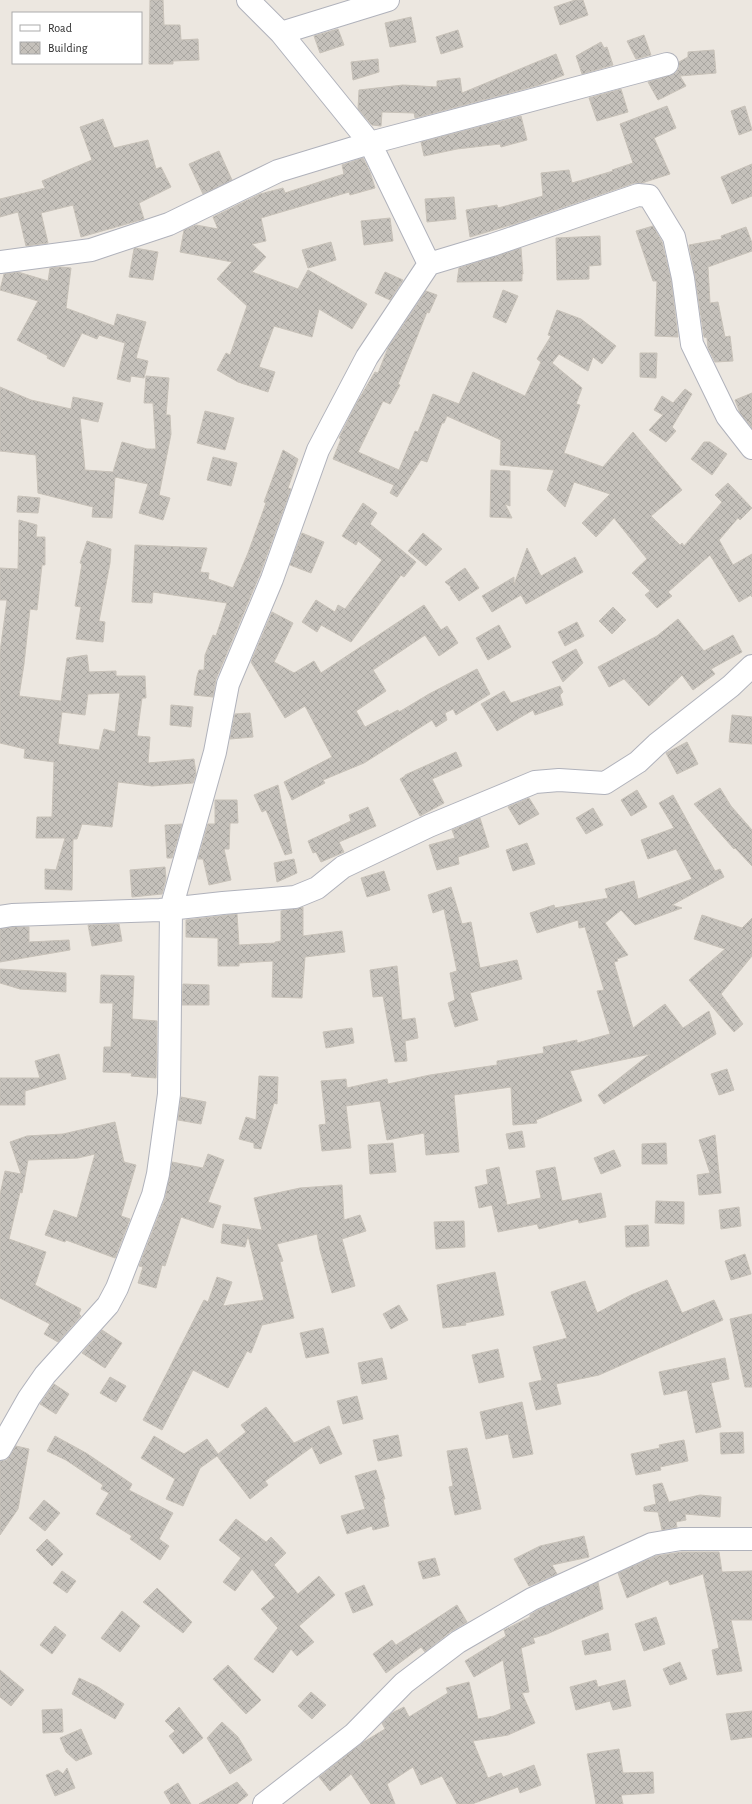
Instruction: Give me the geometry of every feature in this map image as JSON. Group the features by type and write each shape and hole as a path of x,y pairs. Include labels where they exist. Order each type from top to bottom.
{"street":[{"path":"248,0 281,33 370,144 429,264"},
{"path":"281,33 388,0"},
{"path":"0,262 91,250 169,224 278,171 370,144 667,64"},
{"path":"0,1449 30,1398 46,1375 108,1305 117,1288 153,1195 158,1174 170,1094 171,909 216,752 228,684 272,579 318,450 367,357 429,264 492,245 638,195 649,196 674,238 683,278 692,344 727,416 752,448"},
{"path":"0,917 12,915 171,909 295,897 317,888 343,867 429,826 535,782 559,780 604,783 638,762 657,744 731,686 752,666"},
{"path":"264,1804 354,1734 404,1682 458,1642 532,1599 652,1544 681,1539 752,1539"}],"building":[{"path":"150,0 163,0 164,25 180,25 181,40 198,39 199,60 173,61 173,64 149,64"},
{"path":"575,0 583,0 588,15 560,25 554,7"},
{"path":"411,17 416,42 390,47 385,23"},
{"path":"338,29 344,45 320,53 314,36"},
{"path":"458,30 463,47 441,54 436,37"},
{"path":"644,35 651,55 636,59 627,41"},
{"path":"601,42 604,48 607,47 613,65 582,74 576,56"},
{"path":"714,50 716,73 680,76 686,86 658,100 648,82 676,73 679,68 679,62 688,57 688,52"},
{"path":"556,54 564,75 539,85 415,118 414,113 382,112 381,126 372,125 358,109 359,90 403,85 437,87 437,81 460,78 462,93"},
{"path":"378,59 379,72 353,80 351,62"},
{"path":"621,89 628,112 597,121 589,98"},
{"path":"667,106 676,128 654,138 670,174 642,183 634,183 514,224 470,237 466,210 497,205 498,208 543,196 541,173 569,170 572,183 613,171 612,170 633,163 620,124"},
{"path":"745,106 752,130 739,135 731,111"},
{"path":"521,116 527,140 501,147 500,144 457,149 424,156 421,142"},
{"path":"103,119 114,148 148,140 156,169 161,167 171,187 139,203 144,219 81,237 73,205 41,213 48,243 26,246 18,212 0,217 0,199 45,188 42,181 92,160 80,127"},
{"path":"219,151 232,180 203,194 189,164"},
{"path":"363,158 370,172 375,188 350,195 349,192 261,218 266,241 252,244 266,257 252,272 298,289 308,270 367,304 352,329 319,309 312,337 274,326 259,367 275,372 268,392 238,382 217,370 226,353 230,355 247,306 217,279 232,262 180,252 184,230 196,225 218,229 213,217 260,194 283,188 285,193 344,174 342,165"},
{"path":"752,164 752,196 732,204 721,177"},
{"path":"454,197 456,219 427,222 425,199"},
{"path":"390,218 393,241 364,245 361,221"},
{"path":"653,226 662,242 671,280 678,337 655,336 657,281 653,281 636,231"},
{"path":"746,227 752,243 752,251 708,267 710,303 718,302 725,337 730,336 733,361 715,362 708,348 707,338 704,337 689,245 722,239 721,236"},
{"path":"600,236 601,265 589,266 589,279 557,280 556,238"},
{"path":"331,242 336,260 308,268 302,250"},
{"path":"135,248 158,252 153,280 129,277"},
{"path":"521,248 523,274 522,281 457,282 459,268"},
{"path":"50,268 71,268 66,308 114,326 117,314 146,322 136,358 148,361 144,378 131,376 130,382 117,379 125,343 99,335 97,339 82,333 64,367 47,358 48,356 17,340 38,301 0,290 4,274 18,272 48,281"},
{"path":"385,272 403,280 390,300 375,293"},
{"path":"503,290 518,296 506,323 493,317"},
{"path":"426,291 437,295 429,313 427,312 398,384 400,385 390,404 383,401 358,452 399,470 415,431 418,432 433,394 459,404 473,372 525,396 541,362 537,359 551,336 548,335 557,310 581,319 616,346 602,364 593,357 588,371 559,354 552,363 582,388 576,404 580,405 564,453 603,467 633,432 682,490 651,516 680,545 682,543 684,546 722,502 715,495 728,483 752,508 740,520 738,518 719,540 733,565 752,554 752,597 751,595 739,602 710,555 668,592 672,596 657,608 645,595 650,591 632,573 647,559 614,518 596,537 582,523 610,494 574,482 565,507 547,490 554,470 500,465 501,440 447,416 444,423 442,423 427,462 421,460 397,497 390,493 394,485 333,459 341,439 339,438 355,406 375,372 378,373 388,348"},
{"path":"640,353 657,353 656,378 640,377"},
{"path":"146,376 169,378 166,415 170,415 171,434 159,495 170,498 163,520 139,513 148,484 115,477 112,518 92,517 93,507 38,493 36,455 0,451 0,387 31,400 71,409 73,397 103,403 98,422 80,418 85,470 113,472 122,442 147,449 156,449 153,403 144,403"},
{"path":"685,389 692,394 672,427 676,431 666,442 649,430 663,415 654,410 662,396 673,403"},
{"path":"752,393 752,428 740,413 735,400"},
{"path":"205,411 234,418 225,450 197,443"},
{"path":"704,442 710,442 727,454 712,475 691,459"},
{"path":"283,450 298,459 288,488 291,489 260,574 216,679 213,697 194,695 199,670 204,670 205,655 213,635 216,636 227,603 153,592 152,603 132,602 135,545 207,548 200,572 209,573 208,579 233,588 248,553 266,503 264,502"},
{"path":"213,457 237,463 231,486 207,480"},
{"path":"491,470 510,471 510,506 505,504 512,518 490,517"},
{"path":"18,496 40,498 38,513 17,512"},
{"path":"363,503 377,513 370,524 416,562 404,577 401,575 351,642 321,625 317,632 302,622 316,600 335,612 338,605 345,609 382,560 358,541 356,545 342,536"},
{"path":"19,520 37,525 36,537 45,537 45,565 42,565 37,610 30,609 19,696 61,701 67,658 87,655 89,672 116,671 116,676 145,676 146,698 142,698 137,736 150,737 148,763 194,759 196,774 193,783 152,786 118,782 112,827 82,824 77,839 73,839 72,890 45,889 45,869 56,870 65,838 36,838 37,817 52,817 54,762 24,758 25,749 0,743 0,652 7,600 0,600 0,568 18,569","holes":["120,693 115,732 104,729 99,750 58,744 62,712 85,715 88,694"]},
{"path":"302,533 324,542 311,573 290,565"},
{"path":"423,533 442,549 426,566 408,551"},
{"path":"87,541 111,549 110,563 99,621 105,622 103,642 76,639 81,607 75,606 82,564 80,563"},
{"path":"527,548 541,576 575,557 583,572 526,604 521,595 492,612 482,596 514,577 514,585"},
{"path":"465,568 479,588 459,601 450,588 451,587 445,582"},
{"path":"424,605 441,630 447,626 458,643 439,656 425,635 373,670 386,691 356,711 365,727 398,710 399,712 429,694 477,669 490,694 456,715 453,709 445,713 447,720 436,727 432,720 364,763 323,780 325,783 292,800 284,782 332,757 305,706 285,718 251,662 272,612 293,623 274,662 294,673 314,661 321,673"},
{"path":"613,607 626,620 612,634 599,621"},
{"path":"678,619 704,651 733,635 742,652 711,669 715,674 693,690 682,675 649,706 624,679 609,687 598,667 657,636"},
{"path":"577,622 584,636 565,646 558,632"},
{"path":"499,625 511,647 488,660 476,638"},
{"path":"576,649 583,663 563,682 552,662"},
{"path":"560,686 563,692 560,695 563,705 535,715 533,710 497,731 481,704 504,691 511,703"},
{"path":"171,705 193,707 191,727 170,725"},
{"path":"250,713 253,737 230,739 235,714"},
{"path":"732,715 752,717 752,744 729,742"},
{"path":"687,742 698,764 677,774 666,753"},
{"path":"456,752 462,766 432,779 444,803 420,816 400,779 405,775"},
{"path":"278,785 292,853 285,855 266,810 262,812 254,795"},
{"path":"720,788 731,806 752,830 752,866 735,848 734,849 694,804"},
{"path":"637,790 647,807 631,816 621,800"},
{"path":"673,795 715,871 720,869 724,877 672,905 682,908 635,925 621,910 605,923 628,955 617,959 618,961 614,962 633,1028 665,1004 683,1028 709,1011 716,1034 604,1104 598,1095 650,1054 570,1071 582,1101 536,1120 537,1123 513,1125 511,1087 454,1095 459,1152 426,1155 424,1133 387,1140 380,1101 346,1106 351,1148 322,1151 319,1125 326,1124 321,1081 346,1079 347,1088 387,1079 388,1084 430,1075 497,1065 497,1061 544,1053 543,1047 577,1040 577,1043 610,1034 597,991 604,990 585,927 579,928 578,920 537,933 530,913 554,905 555,908 608,898 605,889 634,881 638,899 692,879 676,849 648,859 641,840 674,828 659,803"},
{"path":"529,798 539,814 519,825 508,807"},
{"path":"215,800 237,800 238,823 230,823 229,849 224,849 231,880 209,885 203,859 198,859 208,824 215,824"},
{"path":"368,807 376,826 339,842 344,852 321,862 316,852 313,853 308,841 351,821 349,815"},
{"path":"593,808 603,825 586,834 576,818"},
{"path":"480,818 489,847 458,857 459,864 437,870 429,845 455,838 452,830"},
{"path":"182,824 172,858 167,858 165,825"},
{"path":"527,843 535,864 513,871 506,850"},
{"path":"294,859 297,873 277,882 274,863"},
{"path":"165,867 166,879 162,894 132,897 130,870"},
{"path":"384,871 390,890 367,897 361,878"},
{"path":"451,887 462,924 471,922 480,968 517,960 522,979 470,993 478,1020 455,1027 448,1003 455,1000 450,973 457,971 444,909 433,913 428,895"},
{"path":"303,907 303,936 342,931 345,952 305,957 302,998 272,997 273,961 239,963 239,966 218,966 218,938 186,937 186,920 237,914 239,945 275,943 281,941 281,911"},
{"path":"702,915 742,928 752,918 752,956 721,994 743,1024 734,1032 689,980 725,949 694,939"},
{"path":"119,924 122,941 92,946 88,925"},
{"path":"29,927 29,942 69,940 70,950 0,962 0,929"},
{"path":"397,966 402,1020 415,1018 418,1038 405,1041 407,1061 395,1062 383,996 373,997 370,970"},
{"path":"0,969 66,973 66,992 20,989 0,983"},
{"path":"101,975 134,976 132,1019 157,1021 156,1078 131,1076 132,1073 103,1072 104,1047 111,1047 113,1003 100,1003"},
{"path":"183,984 209,985 209,1005 182,1005"},
{"path":"352,1028 354,1043 326,1048 323,1032"},
{"path":"59,1054 66,1079 25,1091 25,1105 0,1105 0,1078 40,1078 35,1061"},
{"path":"727,1069 734,1090 719,1095 711,1074"},
{"path":"259,1076 278,1077 277,1104 274,1103 261,1149 254,1148 254,1143 239,1139 246,1117 256,1120"},
{"path":"181,1097 206,1102 201,1124 178,1120"},
{"path":"115,1122 124,1162 136,1165 121,1216 130,1219 115,1258 66,1240 65,1242 45,1235 54,1210 77,1218 95,1154 78,1158 28,1160 22,1193 20,1192 9,1239 46,1252 35,1285 81,1309 79,1314 81,1316 58,1342 44,1334 50,1324 0,1298 0,1195 5,1171 21,1174 10,1142 27,1136 63,1134"},
{"path":"522,1131 525,1147 509,1149 506,1134"},
{"path":"715,1135 721,1193 699,1195 697,1175 710,1173 699,1140"},
{"path":"393,1143 396,1172 370,1174 368,1145"},
{"path":"666,1143 667,1164 642,1164 642,1144"},
{"path":"614,1150 621,1166 601,1174 594,1158"},
{"path":"208,1154 224,1160 208,1202 221,1206 213,1228 181,1217 165,1266 162,1265 156,1288 138,1283 143,1267 139,1266 165,1199 172,1162 203,1168"},
{"path":"499,1167 507,1205 541,1198 536,1171 555,1167 562,1201 601,1193 606,1217 579,1223 578,1219 539,1229 537,1224 498,1232 492,1205 479,1208 475,1187 488,1184 486,1170"},
{"path":"342,1185 344,1220 360,1215 366,1231 342,1239 355,1286 332,1293 317,1234 277,1244 283,1261 280,1262 294,1318 262,1325 251,1353 247,1351 228,1388 193,1370 162,1430 143,1420 204,1300 208,1302 217,1277 232,1282 223,1306 264,1300 248,1236 245,1247 221,1243 223,1224 262,1230 254,1198 300,1188"},
{"path":"656,1201 684,1202 684,1224 655,1223"},
{"path":"739,1207 741,1226 721,1229 719,1210"},
{"path":"464,1221 465,1247 436,1249 434,1222"},
{"path":"648,1225 649,1246 626,1247 625,1226"},
{"path":"745,1254 751,1274 731,1280 725,1261"},
{"path":"495,1272 504,1315 465,1323 466,1325 443,1328 437,1285"},
{"path":"667,1280 682,1313 714,1300 723,1320 599,1375 556,1384 561,1404 536,1410 529,1383 542,1380 533,1347 567,1338 551,1292 585,1281 597,1313 631,1295"},
{"path":"399,1305 408,1320 391,1329 383,1314"},
{"path":"752,1314 752,1387 745,1387 730,1319"},
{"path":"323,1328 329,1353 306,1358 300,1333"},
{"path":"102,1330 122,1343 105,1368 82,1353"},
{"path":"498,1349 504,1377 479,1383 472,1355"},
{"path":"382,1358 387,1379 362,1384 358,1363"},
{"path":"725,1358 729,1379 711,1383 721,1427 696,1433 687,1390 664,1395 659,1372"},
{"path":"110,1377 126,1386 116,1402 100,1393"},
{"path":"54,1384 69,1394 56,1414 40,1404"},
{"path":"357,1396 363,1419 343,1424 337,1401"},
{"path":"522,1402 533,1454 513,1458 508,1434 486,1439 480,1412"},
{"path":"266,1407 294,1443 329,1426 342,1454 320,1464 312,1447 265,1481 268,1485 250,1499 217,1456 200,1468 183,1506 166,1499 175,1479 141,1458 154,1436 184,1454 207,1439 218,1454 246,1432 241,1425"},
{"path":"743,1432 744,1453 721,1454 720,1433"},
{"path":"398,1435 402,1456 378,1461 373,1440"},
{"path":"55,1436 86,1453 132,1484 129,1490 173,1513 159,1539 169,1546 160,1560 130,1539 132,1536 96,1514 109,1493 101,1489 103,1485 66,1460 47,1451"},
{"path":"684,1440 688,1461 660,1467 661,1470 636,1475 631,1454 660,1448 659,1445"},
{"path":"16,1446 29,1449 18,1509 0,1535 0,1461 7,1460"},
{"path":"467,1448 481,1509 455,1515 449,1487 453,1486 447,1451"},
{"path":"376,1470 385,1499 383,1499 389,1526 373,1530 372,1526 347,1534 341,1516 365,1509 355,1476"},
{"path":"662,1483 669,1502 700,1495 721,1497 720,1517 685,1514 686,1520 676,1522 677,1527 662,1530 658,1512 644,1511 644,1507 656,1504 653,1485"},
{"path":"44,1500 60,1513 45,1531 29,1518"},
{"path":"236,1519 266,1542 271,1537 286,1553 274,1565 298,1594 319,1576 335,1595 299,1626 314,1642 297,1656 291,1649 273,1673 254,1659 278,1628 261,1609 275,1597 252,1569 235,1591 223,1582 241,1558 219,1540"},
{"path":"584,1536 589,1557 552,1565 557,1574 529,1586 514,1559 540,1546"},
{"path":"47,1539 63,1554 52,1566 36,1550"},
{"path":"682,1552 719,1552 722,1572 752,1571 752,1620 731,1620 742,1671 717,1675 712,1650 719,1648 703,1574 670,1585 668,1580 627,1598 618,1573 656,1556"},
{"path":"435,1558 440,1575 423,1579 418,1562"},
{"path":"62,1571 76,1581 67,1593 53,1583"},
{"path":"598,1582 603,1609 547,1634 533,1638 535,1643 521,1648 529,1692 522,1693 535,1723 508,1735 473,1741 488,1778 501,1773 503,1777 534,1765 541,1785 520,1793 518,1787 472,1804 457,1804 442,1776 421,1785 413,1767 387,1784 395,1804 371,1804 351,1774 330,1791 319,1777 362,1743 385,1729 382,1723 392,1713 404,1707 409,1717 448,1693 446,1688 469,1682 478,1719 494,1716 511,1709 503,1660 474,1677 465,1661 506,1636 504,1630 530,1617 530,1615 538,1610"},
{"path":"364,1585 373,1605 353,1613 345,1593"},
{"path":"157,1588 192,1622 183,1633 143,1602"},
{"path":"457,1605 467,1622 450,1632 425,1652 421,1647 386,1673 373,1654 392,1640 396,1645"},
{"path":"122,1611 140,1626 120,1652 101,1638"},
{"path":"656,1617 665,1644 644,1651 635,1624"},
{"path":"55,1626 66,1635 52,1654 40,1645"},
{"path":"608,1633 611,1650 585,1655 582,1641"},
{"path":"680,1662 687,1679 670,1685 663,1669"},
{"path":"228,1665 261,1700 246,1714 213,1679"},
{"path":"0,1670 24,1690 11,1706 0,1697"},
{"path":"79,1678 98,1687 124,1704 115,1719 72,1694"},
{"path":"596,1680 598,1687 625,1680 631,1706 613,1710 610,1701 576,1710 570,1687"},
{"path":"311,1692 326,1705 312,1719 298,1706"},
{"path":"179,1707 203,1738 183,1754 169,1736 175,1731 165,1721"},
{"path":"62,1709 63,1732 43,1733 42,1710"},
{"path":"752,1711 752,1737 731,1740 726,1714"},
{"path":"222,1722 238,1737 252,1760 230,1774 207,1738"},
{"path":"81,1729 92,1754 76,1761 66,1752 60,1738"},
{"path":"619,1749 623,1773 653,1772 654,1793 621,1795 623,1804 596,1804 587,1754"},
{"path":"67,1768 75,1788 55,1796 46,1775 58,1770 63,1774"},
{"path":"237,1782 248,1795 237,1804 199,1804"},
{"path":"178,1783 191,1804 171,1804 164,1792"}]}
